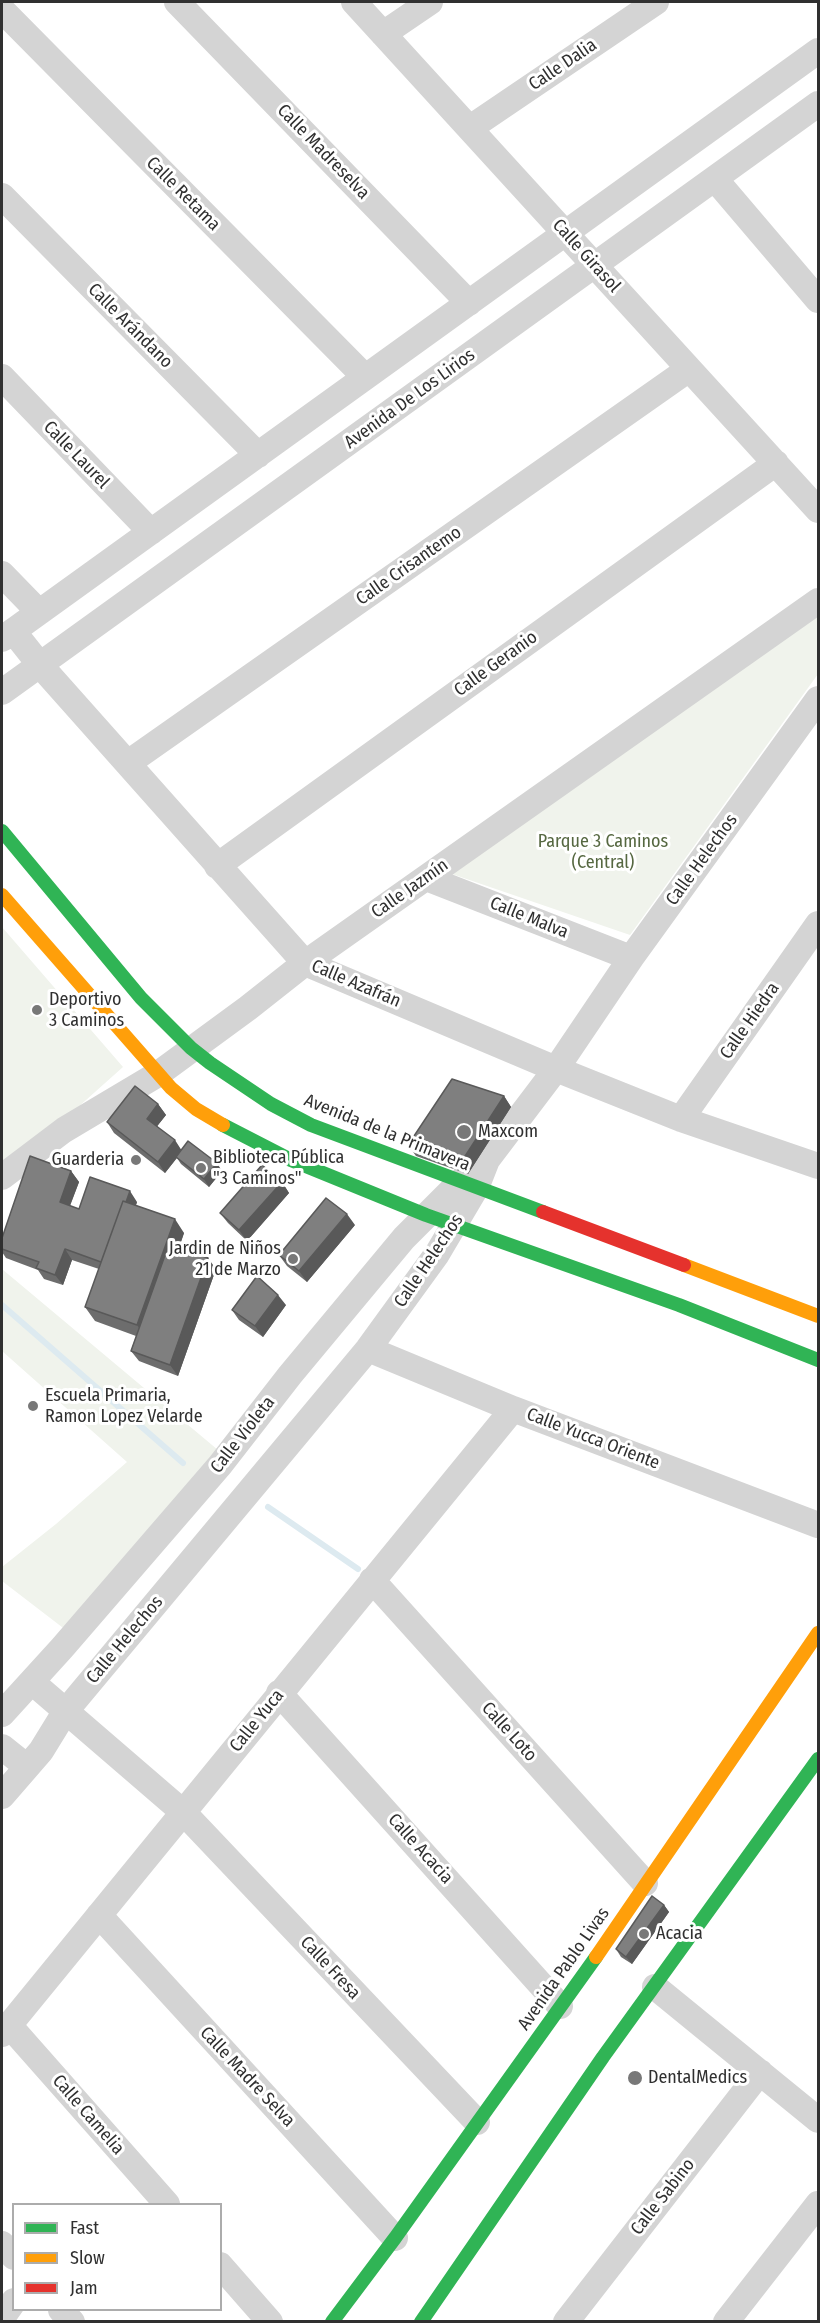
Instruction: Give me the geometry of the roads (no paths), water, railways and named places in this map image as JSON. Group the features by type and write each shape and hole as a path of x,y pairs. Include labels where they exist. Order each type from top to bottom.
{"street":[{"name":"Calle Madreselva","path":"177,2 468,303"},
{"name":"Calle Girasol","path":"354,2 819,510"},
{"path":"383,34 429,2"},
{"name":"Calle Dalia","path":"470,128 656,2"},
{"name":"Calle Retama","path":"2,10 365,378"},
{"path":"7,635 819,51"},
{"name":"Avenida De Los Lirios","path":"2,692 819,104"},
{"path":"715,179 819,300"},
{"name":"Calle Arándano","path":"2,196 258,455"},
{"name":"Calle Crisantemo","path":"128,763 690,369"},
{"name":"Calle Laurel","path":"2,377 151,532"},
{"name":"Calle Geranio","path":"217,866 776,463"},
{"path":"2,574 39,612"},
{"name":"Calle Jazmín","path":"2,1177 64,1130 158,1074 305,963 819,601"},
{"name":"Calle Azafrán","path":"7,635 40,665 305,963 681,1119 814,1156"},
{"name":"Calle Helechos","path":"2,1796 40,1751 65,1712 368,1349 437,1254 454,1225 468,1185 556,1069 631,958 819,699"},
{"name":"Avenida de la Primavera","path":"2,831 111,965 141,998 191,1048 246,1088 311,1125 819,1316"},
{"name":"Calle Malva","path":"426,878 631,958"},
{"path":"2,895 158,1074 195,1109 258,1145 426,1215 679,1305 819,1360"},
{"name":"Calle Hiedra","path":"681,1119 819,924"},
{"name":"Calle Violeta","path":"2,1714 213,1473 290,1375 426,1215 468,1185"},
{"name":"Calle Yucca Oriente","path":"368,1349 513,1409 819,1525"},
{"name":"Calle Yuca","path":"5,2030 513,1409"},
{"name":"Calle Loto","path":"372,1580 645,1883"},
{"name":"Avenida Pablo Livas","path":"332,2322 395,2238 604,1946 645,1883 819,1633"},
{"name":"Calle Fresa","path":"32,1682 184,1813 477,2122"},
{"name":"Calle Acacia","path":"279,1693 560,2006"},
{"path":"2,1747 27,1767"},
{"path":"421,2322 603,2057 819,1759"},
{"name":"Calle Madre Selva","path":"99,1916 395,2238"},
{"path":"655,1987 819,2120"},
{"name":"Calle Camelia","path":"5,2030 165,2203"},
{"name":"Calle Sabino","path":"566,2322 760,2072"},
{"path":"726,2322 819,2204"},
{"path":"222,2267 270,2322"},
{"path":"2,2318 12,2304"}],"waterway":[{"path":"2,1305 183,1463"},
{"path":"268,1507 358,1569"}],"place":[{"name":"Deportivo 3 Caminos","path":"37,1010"},
{"name":"Maxcom","path":"464,1132"},
{"name":"Guarderia","path":"136,1160"},
{"name":"Biblioteca Pública \"3 Caminos\"","path":"201,1168"},
{"name":"Jardin de Niños 21 de Marzo","path":"293,1259"},
{"name":"Escuela Primaria, Ramon Lopez Velarde","path":"33,1406"},
{"name":"Acacia","path":"644,1934"},
{"name":"DentalMedics","path":"635,2078"}],"park label":[{"name":"Parque 3 Caminos (Central)","path":"603,852"}]}
